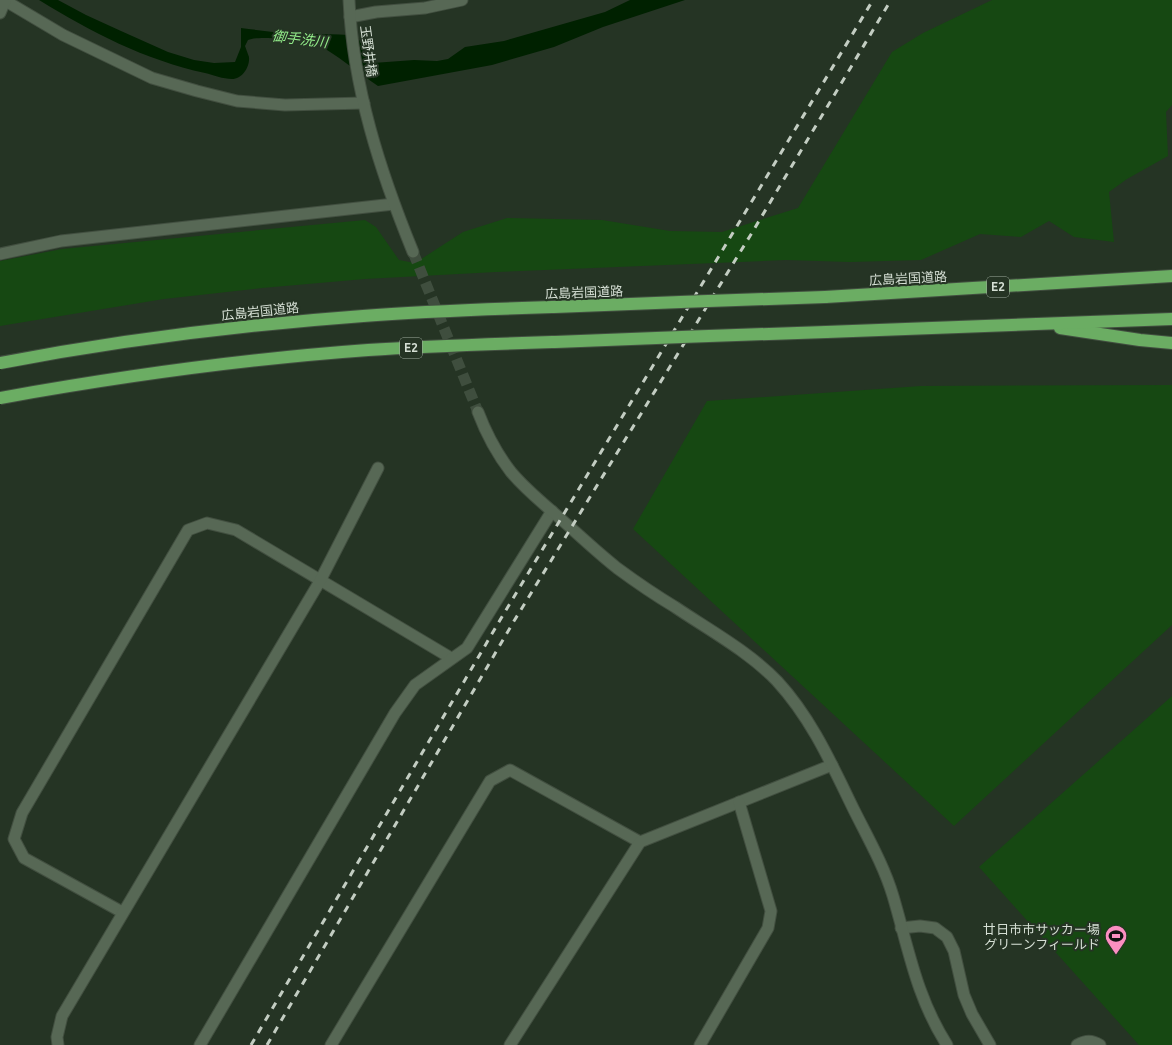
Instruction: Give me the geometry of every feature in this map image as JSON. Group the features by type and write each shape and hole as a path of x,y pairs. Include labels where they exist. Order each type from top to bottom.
{"highway":[{"name":"広島岩国道路","path":"0,363 66,350 165,336 265,324 365,315 825,297 1172,276"},
{"name":"E2","path":"0,398 170,370 368,350 1172,318"},
{"path":"990,326 1055,328 1172,343"}],"street":[{"name":"玉野井橋","path":"349,0 355,66 360,89 394,204 413,252"},
{"path":"350,17 376,12 425,8 462,0"},
{"path":"0,13 4,1 63,35 152,78 197,91 237,101 285,105 364,104"},
{"path":"0,254 61,241 394,204"},
{"path":"478,412 495,449 511,472 531,492 634,581 756,662 776,680 793,700 809,722 832,765 886,874 911,965 922,998 936,1029 947,1045"},
{"path":"58,1045 62,1016 122,912 320,581 378,468"},
{"path":"200,1045 395,713 415,685 467,648 552,511"},
{"path":"122,912 24,858 14,839 22,813 188,530 207,523 236,530 451,658"},
{"path":"510,1045 640,842 832,765"},
{"path":"331,1045 490,781 510,770 640,842"},
{"path":"700,1045 768,928 771,911 739,802"},
{"path":"901,928 920,926 935,928 947,937 954,951 961,985 966,1000 972,1014 990,1045"},
{"path":"1077,1045 1086,1041 1094,1041 1100,1045"}],"shaded area":[{"path":"992,0 1172,0 1172,105 1166,112 1168,156 1127,179 1109,192 1114,242 1074,237 1049,221 1021,237 980,234 921,260 850,262 786,260 365,279 262,288 164,299 0,326 0,261 62,249 365,220 376,227 399,260 415,263 463,232 507,218 602,220 670,231 722,232 798,208 892,52 923,33"},
{"path":"1172,385 1172,625 954,826 633,529 707,401 921,386"},
{"name":"廿日市市サッカー場 グリーンフィールド","path":"1172,696 1172,1045 1139,1045 979,867"}],"water":[{"name":"御手洗川","path":"39,0 58,0 86,15 168,52 194,60 214,63 235,62 241,47 241,28 270,32 357,36 368,57 373,63 414,60 437,61 448,59 465,47 504,41 605,12 630,0 685,0 603,27 554,47 492,65 378,86 327,50 310,44 276,38 255,38 248,40 245,46 249,61 245,72 239,77 232,79 218,77 161,61 119,44 78,23"}],"tunnel":[{"path":"413,252 478,412"}],"railway":[{"path":"251,1045 503,615 873,0"},
{"path":"267,1045 514,621 750,236 891,0"}],"place":[{"name":"廿日市市サッカー場 グリーンフィールド","path":"1116,956"}]}
